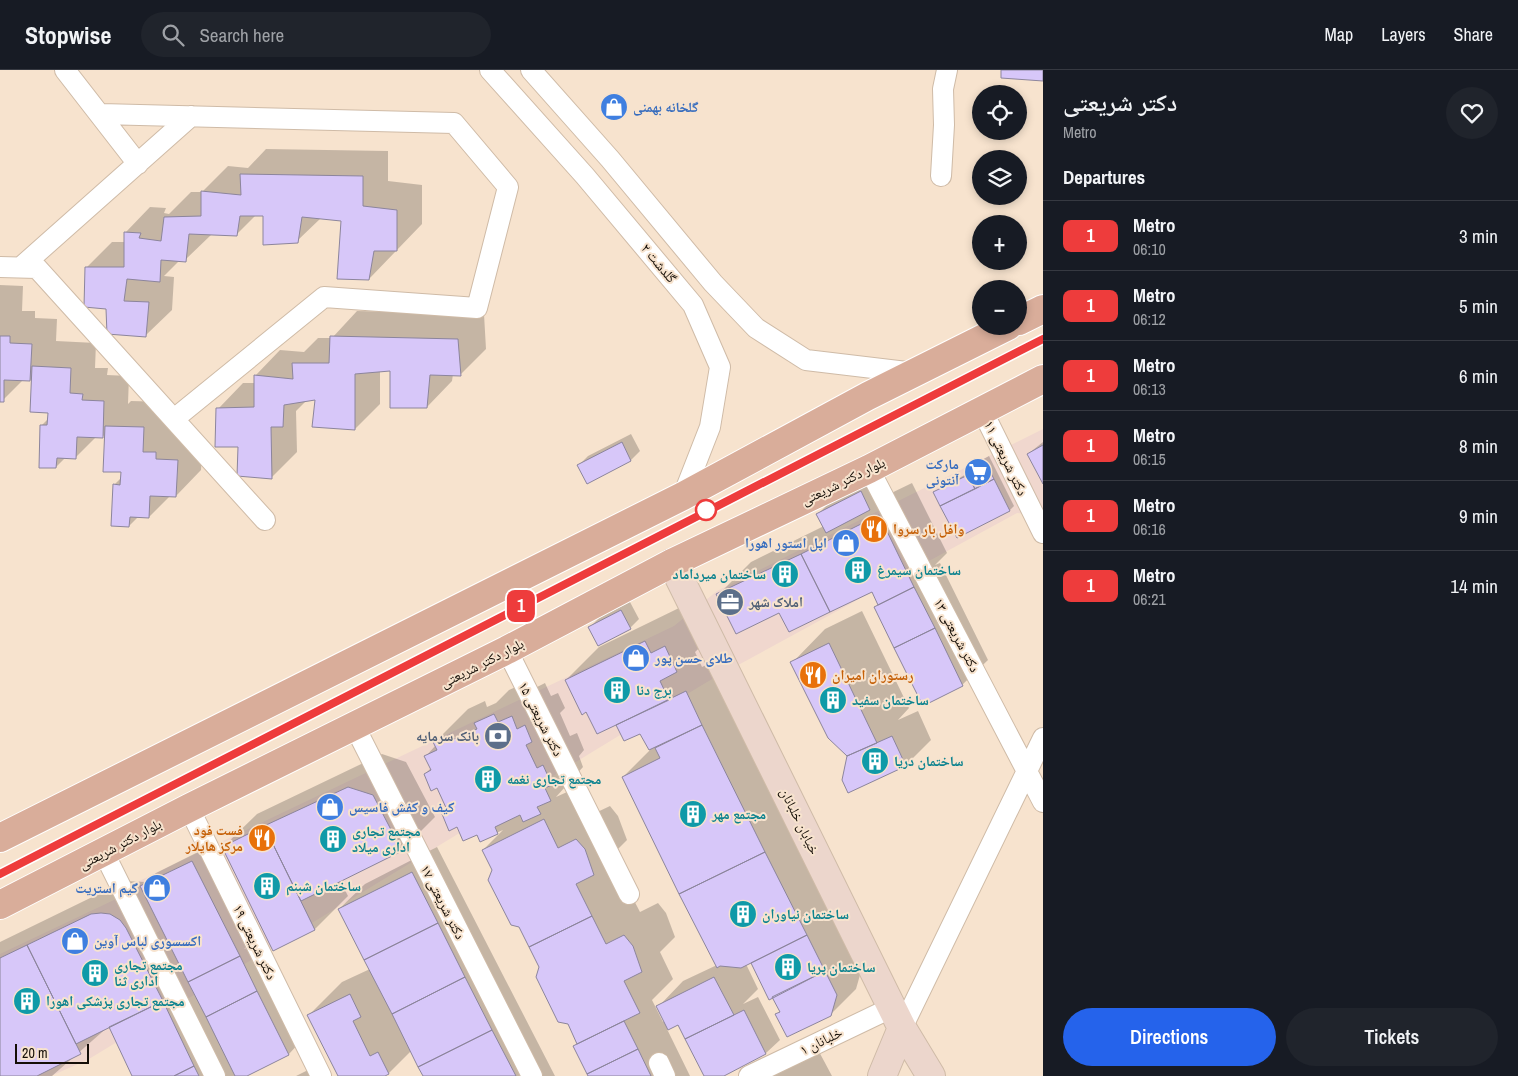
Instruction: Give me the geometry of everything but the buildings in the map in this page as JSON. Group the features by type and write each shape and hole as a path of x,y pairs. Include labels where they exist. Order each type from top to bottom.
{"main road":[{"path":"1027,317 1043,309"},
{"path":"0,838 684,496 990,335"},
{"name":"بلوار دکتر شریعتی","path":"0,905 104,854 189,808 507,650 672,563 869,469 1043,379"}],"street":[{"path":"65,70 138,164"},
{"name":"گلدشت ۲","path":"490,70 585,176 694,305 720,367 710,427 684,496"},
{"name":"گلدشت ۲","path":"531,70 610,159 713,283 756,328 806,360 915,373"},
{"path":"942,176 943,89 947,70"},
{"path":"101,114 454,123 508,187 477,308 324,297 174,419"},
{"path":"21,268 192,116"},
{"path":"0,266 37,268 265,520"},
{"name":"۱۱ دکتر شریعتی","path":"982,410 1043,533"},
{"name":"۱۳ دکتر شریعتی","path":"869,469 1027,768 1043,802"},
{"name":"خیابان خلبانان","path":"672,563 897,1018 931,1076"},
{"name":"۱۵ دکتر شریعتی","path":"507,650 629,894"},
{"name":"۱۷ دکتر شریعتی","path":"355,727 532,1076"},
{"path":"882,1076 897,1018 1043,738"},
{"name":"۱۹ دکتر شریعتی","path":"189,808 321,1076"},
{"path":"104,854 215,1076"},
{"name":"۱ خلبانان","path":"749,1076 897,1018"}],"shaded area":[{"path":"1043,429 1043,516 1017,513 707,682 89,1059 51,1076 0,1076 0,954 114,900 137,882 674,626 717,591"}],"metro line":[{"name":"1","path":"0,874 706,510 1043,339"}],"place":[{"name":"گلخانه بهمنی","path":"614,107"},
{"name":"مارکت آنتونی","path":"978,472"},
{"name":"وافل بار سروا","path":"874,529"},
{"name":"اپل استور اهورا","path":"846,543"},
{"name":"ساختمان سیمرغ","path":"858,570"},
{"name":"ساختمان میرداماد","path":"785,574"},
{"name":"املاک شهر","path":"730,602"},
{"name":"طلای حسن پور","path":"636,658"},
{"name":"رستوران امیران","path":"813,675"},
{"name":"برج دنا","path":"617,690"},
{"name":"ساختمان سفید","path":"833,700"},
{"name":"بانک سرمایه","path":"498,736"},
{"name":"ساختمان دریا","path":"875,761"},
{"name":"مجتمع تجاری نغمه","path":"488,779"},
{"name":"کیف و کفش فاسیس","path":"330,807"},
{"name":"مجتمع مهر","path":"693,814"},
{"name":"فست فود مرکز هایلار","path":"262,838"},
{"name":"مجتمع تجاری اداری میلاد","path":"333,839"},
{"name":"ساختمان شبنم","path":"267,886"},
{"name":"گیم استریت","path":"157,888"},
{"name":"ساختمان نیاوران","path":"743,914"},
{"name":"اکسسوری لباس آوین","path":"75,941"},
{"name":"ساختمان پریا","path":"788,967"},
{"name":"مجتمع تجاری اداری ثنا","path":"95,973"},
{"name":"مجتمع تجاری پزشکی اهورا","path":"27,1001"}]}
